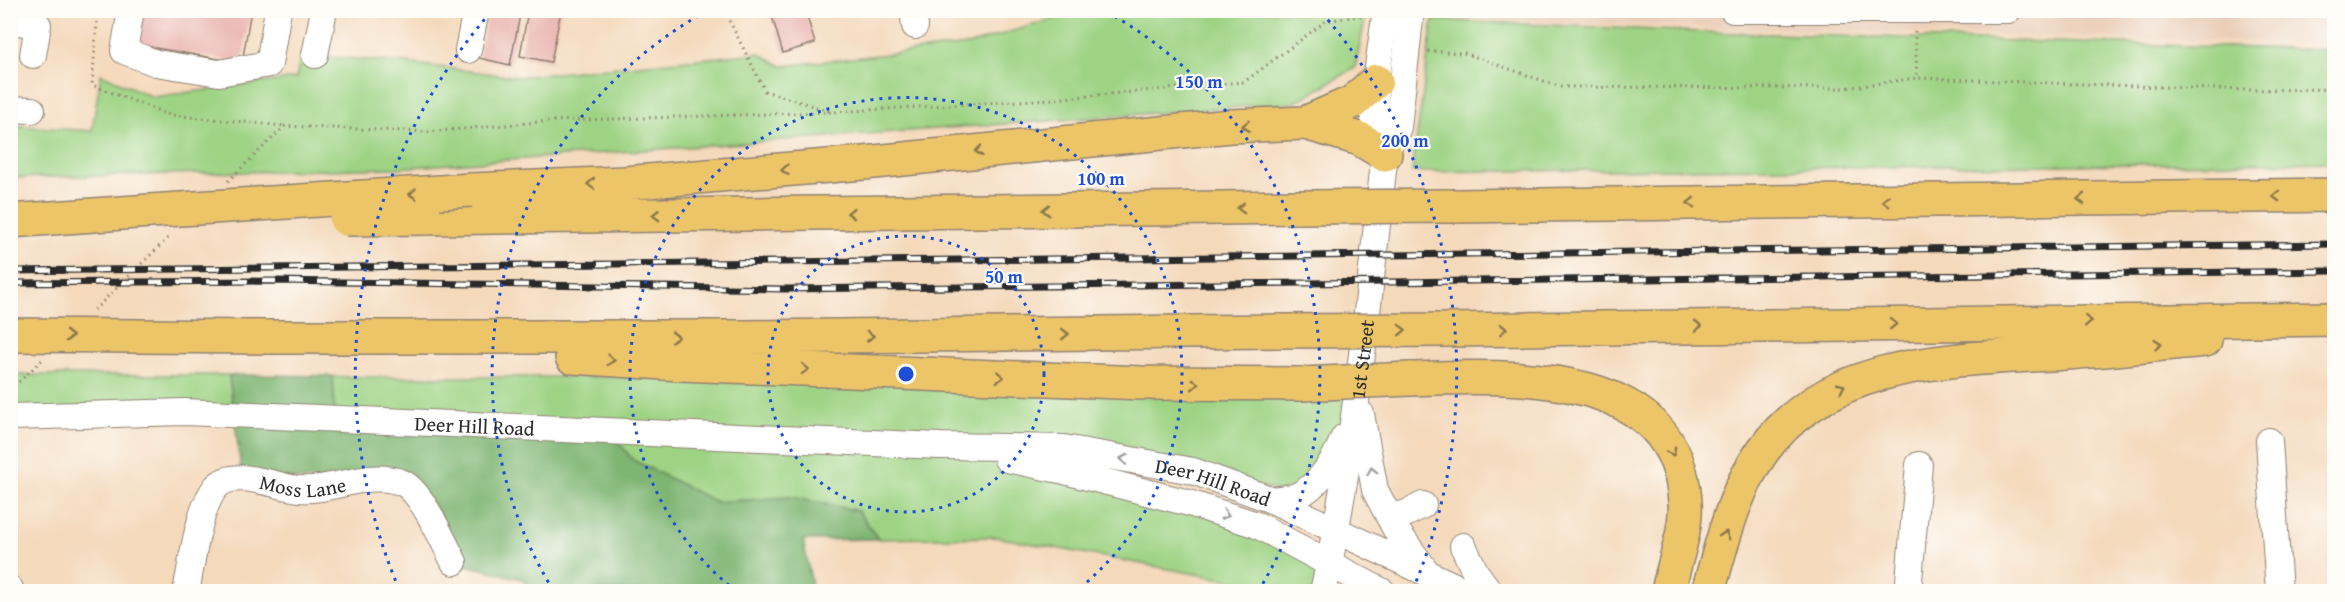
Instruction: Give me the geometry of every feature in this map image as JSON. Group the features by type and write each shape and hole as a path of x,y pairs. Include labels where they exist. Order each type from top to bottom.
{"highway":[{"path":"1305,123 1353,102 1376,81"},
{"path":"10,222 138,216 471,190 648,181 864,163 1230,126 1305,123 1360,139 1385,154"},
{"path":"138,216 426,218 2334,195"},
{"path":"10,335 732,337 2334,319"},
{"path":"1708,591 1736,501 1762,453 1784,426 1803,410 1823,396 1852,382 1881,373 1940,363 2334,327"},
{"path":"343,337 680,364 1153,383 1301,384 1410,379 1505,379 1580,387 1614,398 1643,416 1658,430 1678,465 1685,504 1683,527 1668,591"}],"street":[{"path":"131,10 124,51 156,63 219,73 269,64 278,10"},
{"path":"315,55 324,10"},
{"path":"468,50 476,10"},
{"name":"1st Street","path":"1323,591 1337,532 1385,154 1398,127 1411,10"},
{"path":"1733,10 1914,12 2007,10"},
{"name":"1st Street","path":"1385,154 1374,121 1376,81 1386,11"},
{"path":"10,21 38,25 33,55"},
{"path":"1272,500 1298,495 1317,481 1337,454 1355,404"},
{"path":"1355,404 1375,490 1415,558 1430,576"},
{"name":"Deer Hill Road","path":"10,417 185,412 940,446 1064,448 1193,471 1272,500 1430,576 1467,591"},
{"path":"2269,441 2279,591"},
{"name":"Deer Hill Road","path":"940,446 1060,470 1189,503 1257,525 1383,591"},
{"path":"1908,591 1919,465"},
{"name":"Moss Lane","path":"186,591 205,506 218,485 242,477 301,489 378,477 404,484 422,501 454,562"},
{"path":"1389,516 1405,514 1423,505"},
{"path":"1463,546 1476,573 1490,591"}],"path":[{"path":"98,10 92,85 170,115 285,126 428,132 550,121 833,112 1053,99 1244,82 1326,21 1386,11"},
{"path":"724,10 765,91 833,112"},
{"path":"1914,12 1917,78"},
{"path":"1407,50 1464,53 1561,87 1845,88 1917,78 2245,90 2334,89"},
{"path":"225,184 285,126"},
{"path":"88,316 174,233"},
{"path":"10,390 45,357"}],"shaded area":[{"path":"1419,10 2334,10 2334,44 1508,22 1419,13"}],"green space":[{"path":"1078,11 1367,11 1355,68 1294,103 397,168 11,178 10,125 92,131 101,74 153,97 296,78 301,55 405,63 517,77 759,53 782,66 968,45"},
{"path":"1433,20 1702,32 2334,50 2334,162 1412,172"},
{"path":"10,375 229,375 234,415 11,417"},
{"path":"229,375 333,376 335,419 609,431 633,460 716,502 791,497 858,511 878,539 803,540 813,591 533,591 522,579 454,562 404,484 242,477"},
{"path":"333,377 676,377 1356,395 1353,414 1298,495 1193,471 945,446 1189,503 1329,564 1323,591 1293,592 996,537 878,539 858,511 791,497 716,502 633,460 609,431 335,419"}],"building":[{"path":"138,10 251,10 242,63 133,44"},
{"path":"488,10 521,10 510,65 479,58"},
{"path":"528,10 561,10 551,62 520,56"},
{"path":"770,10 805,10 815,43 783,53"}],"railway":[{"path":"10,271 2334,244"},
{"path":"10,283 276,281 785,289 2334,271"}]}
